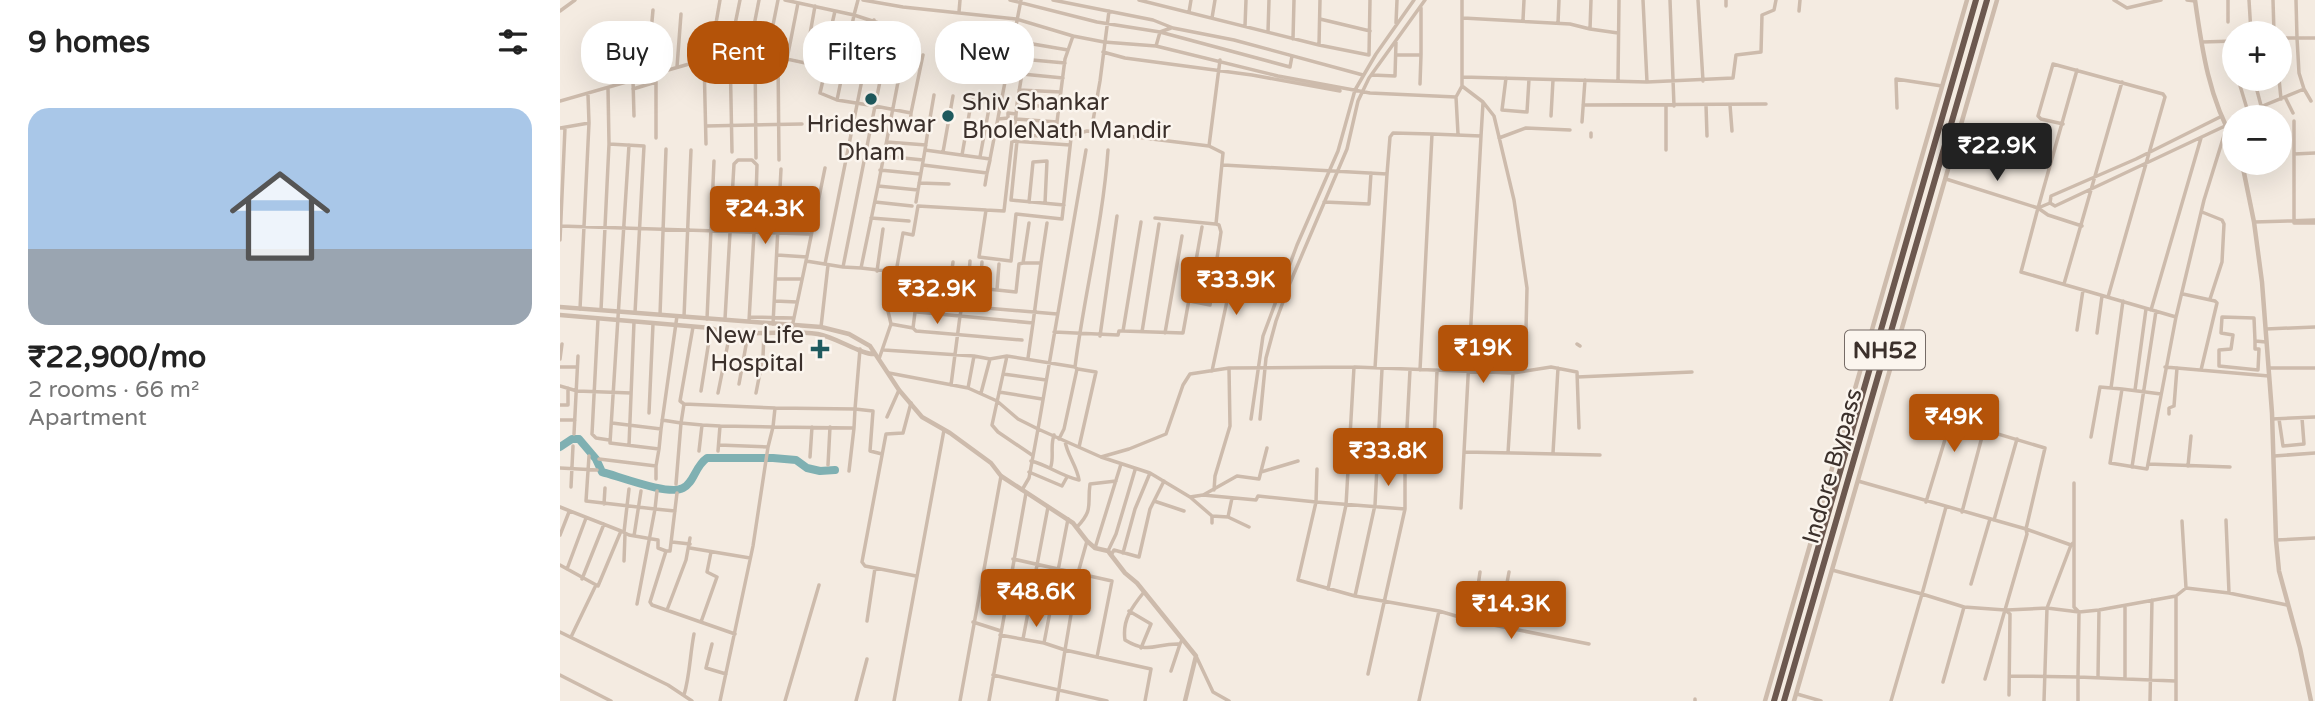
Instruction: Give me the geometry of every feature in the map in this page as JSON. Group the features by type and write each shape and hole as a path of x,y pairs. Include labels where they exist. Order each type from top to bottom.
{"highway":[{"name":"Indore Bypass","path":"1774,701 1976,0"},
{"name":"Indore Bypass","path":"1784,701 1987,0"}],"street":[{"path":"560,11 575,0"},
{"path":"716,21 720,0"},
{"path":"736,21 740,0"},
{"path":"756,21 759,0"},
{"path":"774,21 778,0"},
{"path":"785,0 877,21"},
{"path":"853,21 861,0 1016,19 1073,36 1104,42 1156,46 1278,76 1362,92 1456,97"},
{"path":"959,12 960,0"},
{"path":"1010,0 1107,23 1160,32 1290,67 1293,56"},
{"path":"1053,0 1153,20 1173,28 1234,40 1363,75"},
{"path":"1140,0 1319,46 1369,55 1370,0"},
{"path":"1165,6 1166,0"},
{"path":"1189,12 1191,0"},
{"path":"1212,18 1215,0"},
{"path":"1245,0 1245,27"},
{"path":"1268,32 1269,0"},
{"path":"1293,39 1294,0"},
{"path":"1319,46 1320,0"},
{"path":"1396,0 1396,25"},
{"path":"1251,419 1268,323 1297,245 1338,151 1355,90 1415,0"},
{"path":"1260,419 1269,344 1347,149 1358,101 1372,75 1425,0"},
{"path":"1458,134 1456,97 1462,86 1462,0"},
{"path":"1523,20 1524,0"},
{"path":"1558,23 1559,0"},
{"path":"1590,29 1591,0"},
{"path":"1618,81 1619,0"},
{"path":"1643,0 1647,82"},
{"path":"1670,0 1674,106"},
{"path":"1698,0 1703,81"},
{"path":"1726,0 1726,6"},
{"path":"1462,77 1647,82 1733,78 1736,55 1761,52 1762,15 1774,10 1776,0"},
{"path":"1799,10 1800,0"},
{"path":"1765,701 1967,0"},
{"path":"1794,701 1997,0"},
{"path":"2114,0 2127,8 2161,0"},
{"path":"2187,0 2195,0 2201,42 2222,121"},
{"path":"2228,0 2228,21"},
{"path":"2249,0 2250,21"},
{"path":"2273,0 2274,21"},
{"path":"2296,0 2299,73 2311,101"},
{"path":"1016,19 1021,1"},
{"path":"789,48 797,3"},
{"path":"812,21 815,6"},
{"path":"1420,84 1421,6"},
{"path":"652,21 653,10"},
{"path":"833,21 835,11"},
{"path":"1091,132 1109,11"},
{"path":"677,67 681,14"},
{"path":"1462,18 1558,23 1618,33"},
{"path":"1320,19 1370,31"},
{"path":"821,327 827,265 874,20"},
{"path":"1160,32 1173,28"},
{"path":"1156,46 1160,32"},
{"path":"1057,137 1065,63 1073,36"},
{"path":"2292,38 2315,38"},
{"path":"1372,75 1395,76 1396,41"},
{"path":"2201,42 2222,41"},
{"path":"1034,44 1068,50"},
{"path":"1103,52 1125,58 1252,75 1340,92"},
{"path":"923,55 910,126 928,130"},
{"path":"1396,55 1421,55"},
{"path":"1209,146 1220,60"},
{"path":"1034,61 1065,63"},
{"path":"673,68 687,64"},
{"path":"2063,124 2041,120 2038,114 2053,64 2165,95 2108,297"},
{"path":"2078,70 2021,272 2176,317"},
{"path":"1034,75 1063,78"},
{"path":"1502,110 1506,78"},
{"path":"1494,116 1502,110 1527,112 1529,79"},
{"path":"1583,122 1585,79"},
{"path":"1896,108 1896,79 1942,86"},
{"path":"1552,116 1553,80"},
{"path":"2064,284 2122,82"},
{"path":"560,101 620,84"},
{"path":"633,84 634,116"},
{"path":"633,89 649,84"},
{"path":"656,84 656,138"},
{"path":"705,84 706,144"},
{"path":"730,84 732,152"},
{"path":"753,84 756,158"},
{"path":"778,84 779,160"},
{"path":"821,84 820,93 836,100 911,113"},
{"path":"836,100 840,84"},
{"path":"843,267 879,84"},
{"path":"861,268 897,84"},
{"path":"985,185 1005,84"},
{"path":"1014,134 1020,84"},
{"path":"1462,86 1483,102 1494,116 1514,200 1527,288 1525,371"},
{"path":"601,310 609,145 608,88"},
{"path":"2263,105 2304,89"},
{"path":"1019,90 1061,92"},
{"path":"2282,91 2293,113"},
{"path":"875,202 914,204 934,94"},
{"path":"580,309 588,95"},
{"path":"943,152 953,96"},
{"path":"962,155 972,98"},
{"path":"1461,508 1483,102"},
{"path":"980,157 990,103"},
{"path":"1017,104 1059,108"},
{"path":"1583,105 1766,104"},
{"path":"1706,105 1707,136"},
{"path":"1731,105 1732,131"},
{"path":"1666,106 1666,150"},
{"path":"998,119 1007,118 1008,113 1057,122"},
{"path":"2050,203 2051,196 2220,117"},
{"path":"2294,121 2294,222"},
{"path":"560,240 563,128 589,123"},
{"path":"706,126 802,124"},
{"path":"1499,138 1526,128 1570,130"},
{"path":"2050,203 2055,206 2092,190 2222,128"},
{"path":"1007,134 1071,138 1073,135 1091,132 1209,146 1223,153 1216,224"},
{"path":"1375,369 1390,137 1393,133 1480,136"},
{"path":"1420,370 1432,134"},
{"path":"2122,389 2110,463 2147,470 2176,317 2222,137"},
{"path":"879,359 891,324 888,311 903,233 913,235 918,206 1004,211 1062,219 1071,138"},
{"path":"2135,390 2151,310 2201,138"},
{"path":"1004,211 1008,200 1012,141 1070,145"},
{"path":"887,142 990,159"},
{"path":"609,145 644,146 635,313"},
{"path":"610,440 629,145"},
{"path":"660,315 666,149"},
{"path":"684,317 691,150"},
{"path":"989,701 1086,150"},
{"path":"1059,439 1064,429 1076,368 1108,150"},
{"path":"2294,154 2315,153"},
{"path":"884,156 987,173"},
{"path":"725,320 734,164 738,160 752,160 757,165 749,319"},
{"path":"707,319 714,161"},
{"path":"1029,201 1033,162 1047,161 1045,203"},
{"path":"1223,165 1387,174"},
{"path":"791,332 825,168"},
{"path":"773,321 781,169"},
{"path":"880,170 921,174"},
{"path":"1324,201 1369,204 1371,173"},
{"path":"2244,175 2254,222 2266,329 2276,540 2282,585 2300,648 2311,701"},
{"path":"1945,180 2038,208 2048,215 2081,226"},
{"path":"919,183 949,184"},
{"path":"878,186 918,190"},
{"path":"1008,200 1064,205"},
{"path":"2038,208 2050,203"},
{"path":"986,211 979,257 1011,261 1016,214"},
{"path":"2202,212 2220,219 2224,224 2222,262 2210,299"},
{"path":"1100,336 1117,216"},
{"path":"872,218 909,221"},
{"path":"1155,218 1220,225 1210,304 1190,301"},
{"path":"2254,222 2315,221"},
{"path":"1122,331 1141,222"},
{"path":"1023,263 1029,223"},
{"path":"1028,358 1047,223"},
{"path":"1142,332 1159,224"},
{"path":"560,226 810,234"},
{"path":"1054,332 1100,336 1118,335 1119,331 1183,333 1202,227"},
{"path":"877,271 883,229"},
{"path":"1165,333 1182,236"},
{"path":"777,255 827,265 896,272 919,280 950,285 1016,292 1019,264 1041,264"},
{"path":"1227,301 1239,300 1245,258"},
{"path":"1212,371 1227,301 1230,259"},
{"path":"968,287 970,261"},
{"path":"950,285 953,262"},
{"path":"980,288 982,262"},
{"path":"997,289 999,264"},
{"path":"776,279 802,279"},
{"path":"913,328 919,280"},
{"path":"2077,330 2083,290"},
{"path":"2183,294 2217,303 2201,370"},
{"path":"2097,333 2102,296"},
{"path":"917,301 1057,314"},
{"path":"2111,388 2123,301"},
{"path":"775,302 797,302"},
{"path":"951,384 961,306"},
{"path":"560,307 707,319 773,321 836,329 859,338 870,346 899,390 922,417 944,429 991,463 1001,476 1068,519 1095,548 1109,553 1144,592 1181,642 1196,656 1213,692 1229,701"},
{"path":"2132,467 2145,391 2151,310"},
{"path":"916,312 1033,323"},
{"path":"560,315 711,328 730,333 791,332 834,338 867,354 874,354"},
{"path":"656,479 677,316"},
{"path":"2212,328 2232,335 2231,349 2219,350 2218,365 2258,370 2259,349 2255,349 2255,320 2222,317 2220,330"},
{"path":"773,321 794,318"},
{"path":"598,319 593,434 596,438 610,440 610,443 659,449"},
{"path":"629,445 634,322"},
{"path":"649,414 653,324"},
{"path":"891,324 916,331 1022,340"},
{"path":"693,327 680,401 684,404 873,411 870,451 882,454"},
{"path":"2266,329 2315,327"},
{"path":"701,391 711,328"},
{"path":"756,393 763,357 764,332"},
{"path":"718,393 730,333"},
{"path":"739,384 748,334"},
{"path":"2255,341 2266,342"},
{"path":"560,359 562,344"},
{"path":"849,471 855,428 860,349"},
{"path":"884,350 990,359 1007,356 1028,358 1096,372 1079,447"},
{"path":"574,435 578,356"},
{"path":"968,388 974,356"},
{"path":"1007,356 992,425 1032,455"},
{"path":"982,393 990,359"},
{"path":"560,367 578,368"},
{"path":"1328,589 1346,505 1354,367"},
{"path":"1101,457 1129,449 1166,433 1183,385 1191,374 1229,368 1354,367 1513,373 1558,368 1577,372 1579,428"},
{"path":"1214,490 1215,476 1230,426 1229,368"},
{"path":"1553,454 1558,368"},
{"path":"2165,368 2269,376"},
{"path":"2169,414 2169,408 2174,406 2177,368"},
{"path":"2269,368 2315,368"},
{"path":"1356,596 1375,505 1382,369"},
{"path":"1368,674 1405,509 1410,370"},
{"path":"1434,441 1437,371"},
{"path":"1577,377 1692,372"},
{"path":"889,373 951,384 982,393 997,401 1018,419 1101,457 1150,474 1190,497 1212,516 1228,517 1249,527"},
{"path":"1508,453 1513,373"},
{"path":"1003,374 1046,380"},
{"path":"560,386 577,391 631,393"},
{"path":"2091,437 2100,387 2161,394"},
{"path":"560,405 568,405 568,388"},
{"path":"887,417 899,390"},
{"path":"999,392 1042,399"},
{"path":"1927,502 1957,400"},
{"path":"911,403 903,433 887,433 862,562 865,566 916,576"},
{"path":"1962,512 1992,403"},
{"path":"676,484 684,404"},
{"path":"720,701 750,558 775,408"},
{"path":"2272,419 2315,416"},
{"path":"2279,419 2282,446 2303,445 2302,418"},
{"path":"560,420 575,420"},
{"path":"1951,420 2045,448 2026,528 2027,534 1985,680"},
{"path":"662,421 720,426 855,428"},
{"path":"612,423 661,429"},
{"path":"699,451 702,425"},
{"path":"718,451 720,426"},
{"path":"810,457 813,427"},
{"path":"828,465 830,427"},
{"path":"894,701 944,429"},
{"path":"1050,467 1050,448 1054,435"},
{"path":"2188,466 2191,436"},
{"path":"1972,584 2017,439"},
{"path":"1031,461 1079,480 1078,472 1067,453 1065,440"},
{"path":"719,445 768,447"},
{"path":"570,487 573,446"},
{"path":"1203,495 1237,476 1258,480 1267,448"},
{"path":"1464,452 1600,456"},
{"path":"2274,456 2315,453"},
{"path":"589,456 585,499 588,502 675,511"},
{"path":"598,459 656,466"},
{"path":"1261,472 1298,461"},
{"path":"1095,548 1121,464"},
{"path":"2148,464 2230,467"},
{"path":"560,468 597,470"},
{"path":"1317,469 1316,502 1298,580 1356,596 1439,611 1473,621 1588,644"},
{"path":"1109,553 1135,470"},
{"path":"1029,472 1062,486 1067,477"},
{"path":"1123,553 1135,509 1150,474"},
{"path":"960,701 1001,476"},
{"path":"1077,527 1087,516 1090,507 1090,484 1116,481"},
{"path":"1109,553 1114,550 1139,556 1154,501 1164,481"},
{"path":"1858,481 2026,528 2073,544"},
{"path":"2074,483 2074,607 2079,612 2078,701"},
{"path":"604,504 605,488"},
{"path":"624,561 629,489"},
{"path":"634,536 641,491"},
{"path":"637,604 657,491"},
{"path":"677,493 670,551 667,551 650,602 735,635"},
{"path":"1190,497 1203,495 1256,500 1258,496 1405,509"},
{"path":"1228,517 1233,498"},
{"path":"1154,501 1184,511"},
{"path":"1023,639 1048,505"},
{"path":"560,507 634,536 659,541 658,548 667,551"},
{"path":"1891,701 1946,507"},
{"path":"560,535 569,512"},
{"path":"1212,516 1212,523"},
{"path":"567,569 586,518"},
{"path":"1044,643 1068,519"},
{"path":"2226,520 2229,593"},
{"path":"2182,521 2186,588"},
{"path":"582,579 604,524"},
{"path":"571,637 595,587 601,583 624,532"},
{"path":"667,610 690,538"},
{"path":"2276,540 2315,538"},
{"path":"1057,701 1078,573 1087,541"},
{"path":"672,542 750,558"},
{"path":"2044,701 2047,608 2073,544"},
{"path":"701,622 717,577 707,572 711,552"},
{"path":"1013,559 1112,580 1097,657"},
{"path":"560,565 595,587"},
{"path":"867,621 875,568"},
{"path":"1832,570 1964,607 2005,610 2047,608 2079,612 2176,596 2186,588 2229,593 2287,605"},
{"path":"1473,621 1480,572"},
{"path":"1499,626 1509,572"},
{"path":"785,701 819,585"},
{"path":"1144,592 1129,611 1124,638 1142,648 1151,649 1181,642"},
{"path":"2176,596 2176,701"},
{"path":"2150,701 2152,600"},
{"path":"2125,606 2125,679"},
{"path":"1942,682 1964,607"},
{"path":"2005,610 2010,614 2010,695"},
{"path":"2098,677 2099,610"},
{"path":"1129,611 1151,624 1142,648"},
{"path":"1419,701 1439,611"},
{"path":"973,622 1000,633 1151,669 1145,701"},
{"path":"560,632 692,701"},
{"path":"684,695 694,634"},
{"path":"1171,671 1181,642"},
{"path":"712,644 706,668 726,674"},
{"path":"1185,701 1196,656"},
{"path":"856,701 867,659"},
{"path":"560,675 611,701"},
{"path":"993,675 1107,701"},
{"path":"2010,676 2176,681"},
{"path":"1797,694 1821,701"}],"waterway":[{"path":"560,447 572,439 579,439 596,459 602,472 676,490 687,486 707,458 796,460 807,468 835,470"}],"place":[{"name":"Hrideshwar Dham","path":"871,99"},
{"name":"Shiv Shankar BholeNath Mandir","path":"948,116"},
{"name":"New Life Hospital","path":"820,349"}]}
